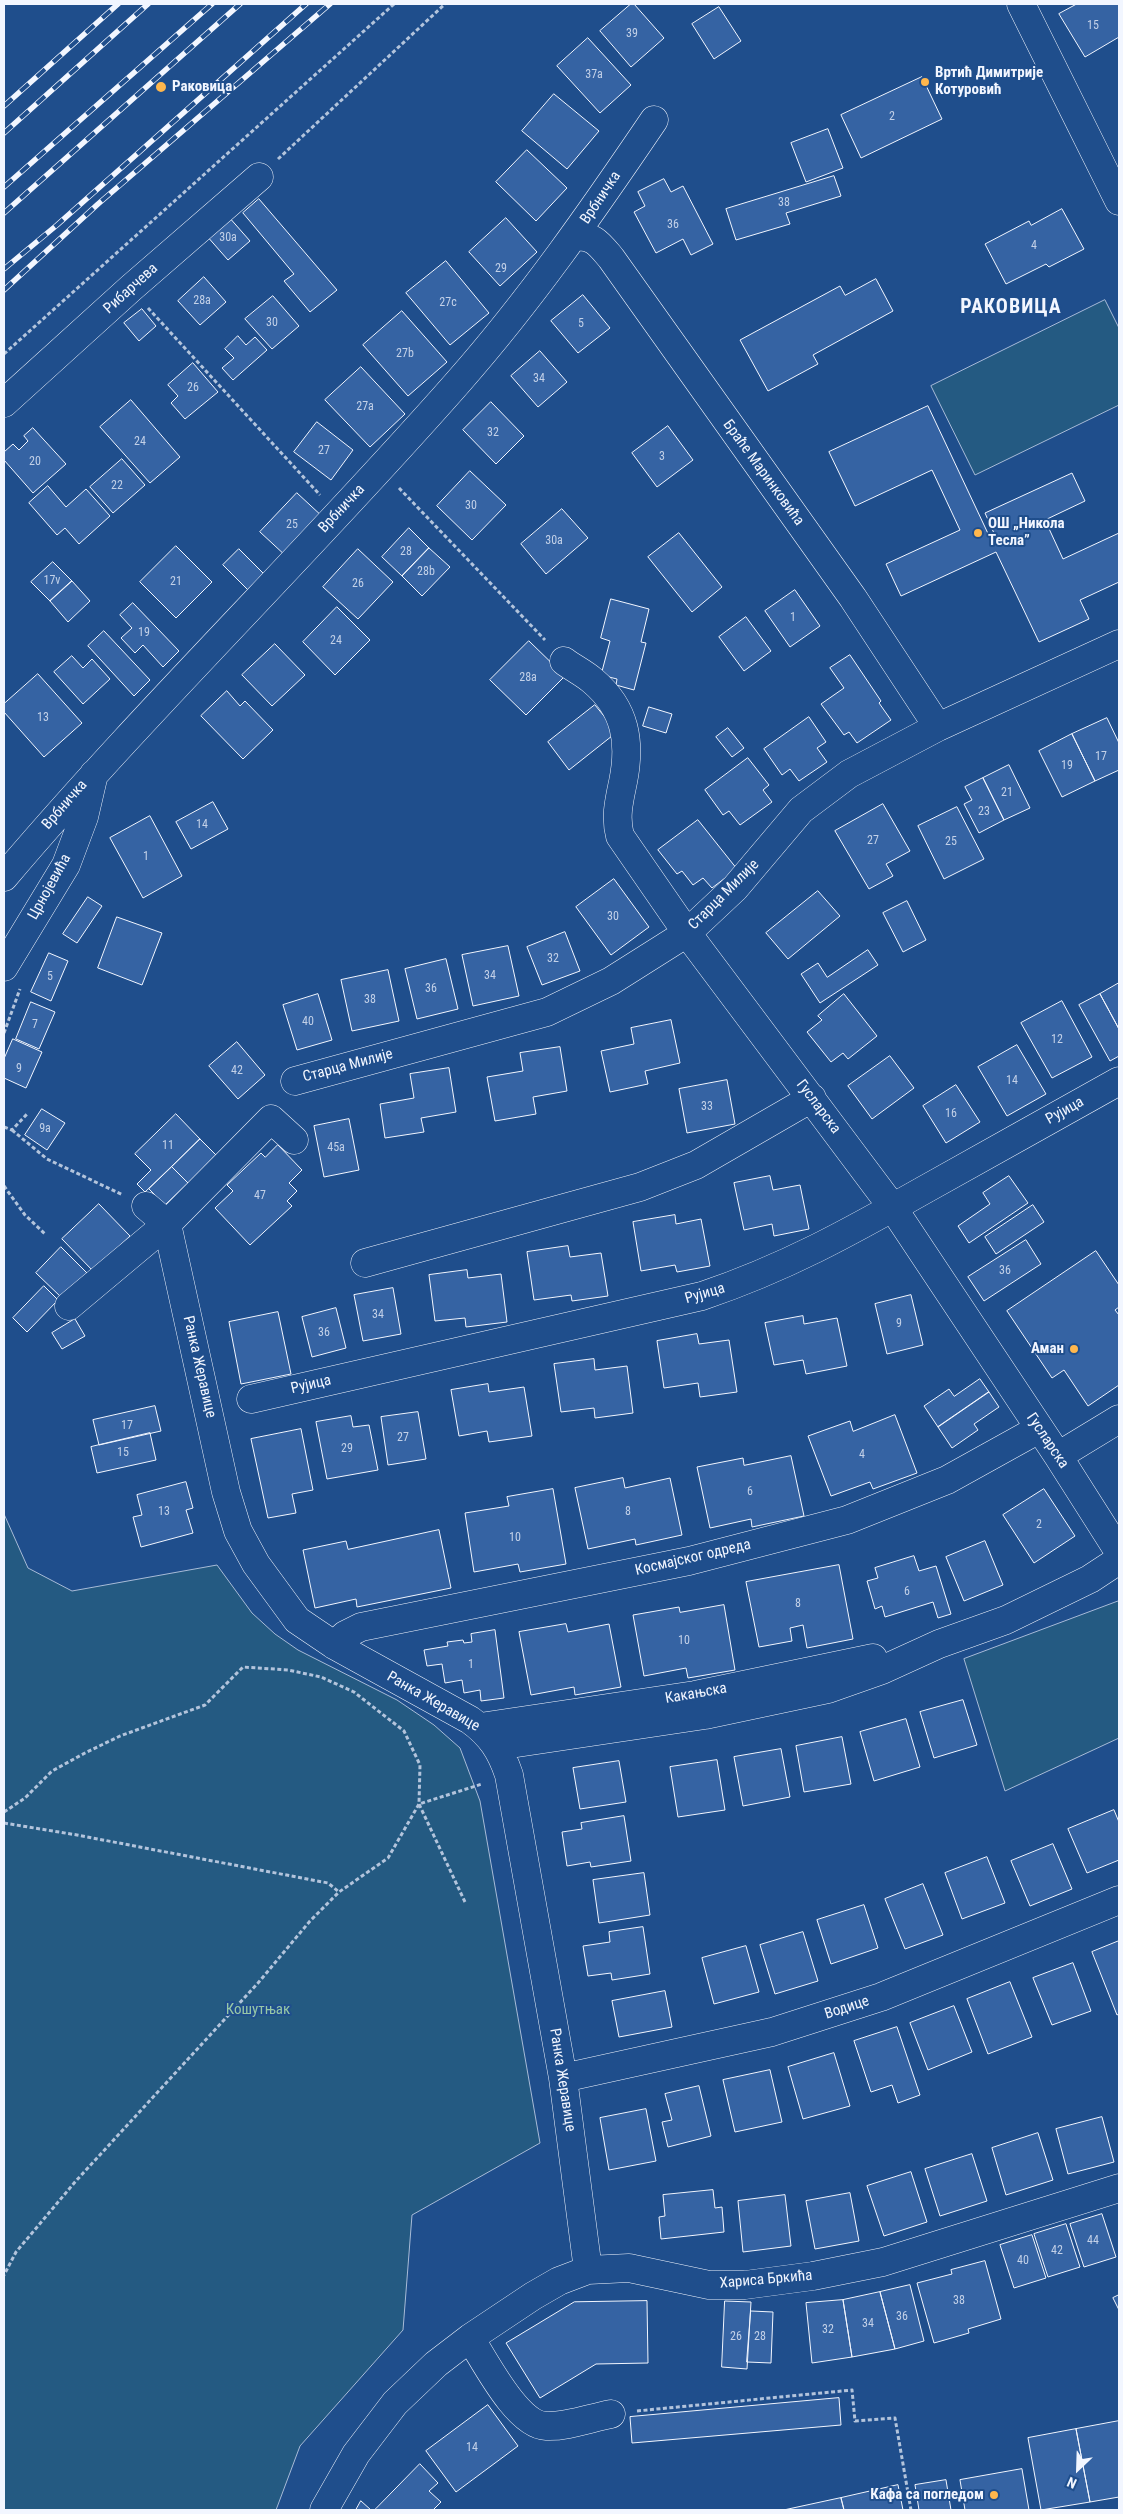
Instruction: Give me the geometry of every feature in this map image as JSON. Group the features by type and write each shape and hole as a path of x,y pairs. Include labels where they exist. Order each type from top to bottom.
{"street":[{"path":"1021,4 1119,201"},
{"name":"Врбничка","path":"4,877 94,772 460,380 574,237 654,120"},
{"name":"Рибарчева","path":"4,404 131,288 259,176"},
{"name":"Браће Маринковића","path":"574,237 586,236 592,238 610,258 852,598 938,727"},
{"name":"Старца Милије","path":"295,1081 547,1012 611,981 687,933 735,888 801,810 820,794 857,770 938,727 1119,644"},
{"name":"Гусларска","path":"564,661 599,686 620,715 625,728 627,742 625,768 617,809 617,824 620,836 687,933 893,1208 1058,1456 1119,1552"},
{"name":"Црнојевића","path":"4,967 66,865 84,817 94,772"},
{"name":"Рујица","path":"251,1399 702,1296 750,1280 790,1263 862,1226 1119,1081"},
{"path":"365,1263 640,1187 696,1165 812,1098"},
{"path":"69,1306 167,1224 271,1120 294,1140"},
{"path":"146,1206 167,1224"},
{"name":"Ранка Жеравице","path":"167,1224 226,1492 238,1531 256,1564 297,1620 488,1736 509,1775 563,2078 588,2270"},
{"path":"1058,1456 1119,1419"},
{"name":"Космајског одреда","path":"334,1644 345,1635 361,1627 689,1561 847,1520 947,1480 1039,1429"},
{"name":"Какањска","path":"488,1736 695,1696 880,1657 912,1655 1006,1620 1090,1579 1119,1560"},
{"name":"Водице","path":"563,2078 772,2032 881,1998 1119,1900"},
{"name":"Хариса Бркића","path":"324,2510 356,2454 395,2403 436,2364 470,2338 533,2296 559,2282 588,2270 629,2268 708,2285 745,2285 813,2276 882,2262 1119,2188"},
{"path":"470,2338 515,2406 533,2422 544,2426 558,2425 610,2414"}],"path":[{"path":"4,354 394,4"},
{"path":"259,176 445,4"},
{"path":"131,288 236,405 337,513"},
{"path":"414,502 564,661"},
{"path":"12,1130 28,1113"},
{"path":"4,1127 12,1130 46,1159 146,1206"},
{"path":"4,1186 25,1215 45,1234"},
{"path":"4,1812 25,1798 52,1771 85,1753 120,1736 205,1705 242,1667 288,1670 321,1677 354,1692 404,1731 420,1765 419,1804 465,1902"},
{"path":"4,2275 16,2252 75,2182 258,1983 310,1921 340,1892 388,1858 419,1804 509,1775"},
{"path":"4,1824 135,1845 328,1883 340,1892"},
{"path":"610,2414 852,2390 855,2421 895,2418 911,2510"}],"green space":[{"path":"1105,300 1119,328 1119,405 975,475 931,386"},
{"name":"Кошутњак","path":"4,1514 28,1568 72,1591 217,1565 252,1613 275,1634 298,1650 397,1700 434,1725 460,1748 480,1801 540,2143 412,2215 403,2330 300,2446 276,2510 4,2510"},
{"path":"1119,1601 1119,1738 1005,1791 964,1659"}],"building":[{"path":"631,4 634,4 664,38 631,67 600,31"},
{"path":"1077,4 1119,4 1119,37 1085,57 1059,14"},
{"path":"719,7 741,41 714,59 692,24"},
{"path":"588,38 631,85 600,113 557,66"},
{"path":"922,77 942,119 861,158 841,115"},
{"path":"554,94 599,131 567,169 522,131"},
{"path":"828,129 843,168 806,182 791,143"},
{"path":"527,150 567,188 536,221 496,182"},
{"path":"834,176 841,196 786,213 790,224 736,240 726,209"},
{"path":"664,179 671,192 683,186 713,244 691,255 683,239 656,253 634,212 645,206 638,192"},
{"path":"259,199 337,290 310,312 284,281 294,274 243,213"},
{"path":"1062,209 1084,249 1049,267 1046,264 1006,284 985,244 1029,221 1031,225"},
{"path":"228,216 250,241 228,260 206,235"},
{"path":"506,218 537,252 500,286 469,252"},
{"path":"446,261 489,313 450,345 406,293"},
{"path":"204,277 226,302 200,325 178,301"},
{"path":"876,279 893,311 813,355 818,364 768,391 740,340 840,286 845,295"},
{"path":"583,295 610,328 578,353 551,321"},
{"path":"273,296 299,326 272,349 245,319"},
{"path":"142,309 156,326 139,341 124,323"},
{"path":"402,311 447,362 408,396 363,345"},
{"path":"238,336 246,345 255,337 267,350 233,380 222,368 234,358 225,349"},
{"path":"540,351 567,382 538,407 511,376"},
{"path":"193,363 218,392 185,419 171,403 178,396 168,385"},
{"path":"361,367 405,414 370,447 325,400"},
{"path":"131,400 180,457 150,483 100,427"},
{"path":"491,402 524,436 496,464 463,430"},
{"path":"928,406 992,542 997,540 985,513 1072,473 1085,501 1045,520 1063,559 1119,533 1119,582 1080,600 1089,619 1039,642 996,552 901,596 886,564 960,530 932,470 855,506 829,452"},
{"path":"317,422 353,450 331,480 294,452"},
{"path":"668,426 693,460 657,487 632,453"},
{"path":"33,428 66,464 33,493 4,460 4,452 13,444 19,450 28,441 24,436"},
{"path":"122,459 145,485 113,513 90,487"},
{"path":"470,471 506,505 472,540 437,506"},
{"path":"48,486 66,507 86,489 110,516 79,544 65,528 57,535 29,503"},
{"path":"297,493 324,518 287,557 260,532"},
{"path":"562,509 588,538 546,574 521,544"},
{"path":"409,528 429,548 402,576 382,557"},
{"path":"679,533 722,587 692,612 648,557"},
{"path":"176,546 212,582 176,618 140,582"},
{"path":"429,548 450,567 422,596 402,576"},
{"path":"239,549 265,575 249,591 223,565"},
{"path":"358,549 393,582 358,619 323,587"},
{"path":"53,562 72,581 50,601 31,582"},
{"path":"72,581 90,601 68,622 50,601"},
{"path":"795,590 820,626 790,647 765,611"},
{"path":"611,599 649,609 641,642 646,643 634,690 616,685 617,679 601,675 610,641 601,638"},
{"path":"133,603 179,651 163,667 143,645 135,653 121,638 132,628 120,615"},
{"path":"337,607 370,640 335,675 303,642"},
{"path":"746,617 771,651 744,671 719,637"},
{"path":"104,631 150,680 134,696 88,646"},
{"path":"529,641 565,676 526,715 490,680"},
{"path":"275,644 305,675 272,706 242,675"},
{"path":"850,655 881,701 879,703 891,720 857,743 849,732 844,735 821,704 844,688 830,668"},
{"path":"72,656 83,668 92,659 110,679 83,704 54,672"},
{"path":"38,674 82,723 44,757 4,712 4,704"},
{"path":"227,691 240,706 245,701 273,730 243,759 201,716"},
{"path":"595,705 617,732 569,770 548,742"},
{"path":"649,707 672,714 666,733 643,726"},
{"path":"809,717 826,742 817,748 827,762 799,781 790,769 782,775 764,749"},
{"path":"1107,718 1119,743 1119,770 1095,781 1072,734"},
{"path":"728,728 744,748 732,757 716,737"},
{"path":"1072,734 1095,781 1062,797 1039,751"},
{"path":"748,758 769,785 763,790 772,802 740,825 729,811 723,815 705,790"},
{"path":"1009,765 1030,808 1004,820 983,778"},
{"path":"983,778 1004,820 979,833 964,804 972,800 965,787"},
{"path":"213,802 228,829 191,849 176,822"},
{"path":"883,804 910,851 886,864 893,876 869,889 835,831"},
{"path":"957,807 984,859 944,879 918,826"},
{"path":"150,816 182,876 143,898 110,838"},
{"path":"698,820 737,869 712,888 703,878 693,885 682,871 677,874 658,850"},
{"path":"614,879 649,927 611,955 576,907"},
{"path":"818,891 840,916 788,959 766,933"},
{"path":"88,897 102,906 77,943 63,934"},
{"path":"907,901 926,940 903,952 883,913"},
{"path":"117,917 162,933 142,985 98,968"},
{"path":"565,932 580,971 542,985 527,947"},
{"path":"508,946 519,996 473,1006 462,955"},
{"path":"868,950 878,965 820,1003 801,974 818,963 827,977"},
{"path":"49,953 68,961 51,1001 31,992"},
{"path":"446,959 458,1009 417,1019 405,969"},
{"path":"388,970 399,1021 352,1031 341,980"},
{"path":"1119,983 1119,1029 1100,994"},
{"path":"318,994 332,1040 297,1050 283,1005"},
{"path":"844,994 877,1036 848,1059 843,1053 831,1062 807,1032 822,1020 818,1016"},
{"path":"1100,994 1119,1029 1119,1056 1110,1061 1079,1005"},
{"path":"1062,1001 1092,1057 1052,1078 1021,1023"},
{"path":"31,1002 55,1012 39,1049 16,1039"},
{"path":"671,1020 680,1063 645,1071 648,1084 610,1092 601,1051 634,1044 631,1028"},
{"path":"13,1039 42,1052 26,1088 4,1078 4,1059"},
{"path":"237,1042 265,1075 238,1099 209,1066"},
{"path":"1017,1045 1046,1094 1007,1116 978,1067"},
{"path":"560,1047 567,1091 533,1097 536,1114 495,1121 487,1077 523,1071 520,1053"},
{"path":"890,1056 914,1088 872,1119 848,1086"},
{"path":"449,1068 456,1112 421,1118 424,1132 385,1138 380,1104 414,1098 410,1074"},
{"path":"727,1080 735,1124 687,1133 679,1089"},
{"path":"956,1085 980,1122 946,1143 923,1106"},
{"path":"42,1109 65,1123 47,1150 25,1135"},
{"path":"176,1114 200,1139 145,1192 137,1184 151,1170 135,1154"},
{"path":"349,1119 359,1170 324,1177 314,1126"},
{"path":"200,1139 217,1156 188,1183 172,1167"},
{"path":"278,1145 302,1170 289,1183 297,1191 287,1201 292,1206 250,1245 215,1208 233,1191 227,1185 261,1153 265,1157"},
{"path":"172,1167 188,1183 165,1205 149,1189"},
{"path":"770,1176 773,1190 800,1185 809,1229 774,1236 772,1224 744,1230 734,1183"},
{"path":"1009,1176 1028,1203 969,1243 958,1226 990,1204 983,1193"},
{"path":"99,1204 130,1236 93,1271 62,1239"},
{"path":"1033,1205 1044,1222 996,1254 985,1237"},
{"path":"675,1215 676,1224 701,1219 710,1266 677,1272 675,1265 641,1271 633,1222"},
{"path":"1026,1240 1041,1264 984,1301 968,1277"},
{"path":"568,1246 570,1257 601,1253 608,1296 572,1301 571,1295 534,1300 527,1252"},
{"path":"61,1247 87,1273 62,1298 36,1273"},
{"path":"1096,1251 1119,1285 1119,1307 1115,1310 1119,1315 1119,1385 1088,1406 1064,1370 1052,1378 1007,1311"},
{"path":"467,1270 468,1278 501,1274 507,1322 466,1327 465,1318 435,1321 429,1275"},
{"path":"44,1286 58,1300 27,1332 13,1318"},
{"path":"393,1288 401,1334 363,1341 354,1295"},
{"path":"911,1295 923,1345 887,1354 875,1304"},
{"path":"336,1308 346,1348 312,1357 302,1317"},
{"path":"278,1312 291,1374 241,1384 229,1322"},
{"path":"803,1316 804,1324 837,1318 847,1366 806,1374 803,1360 774,1365 765,1323"},
{"path":"75,1319 85,1336 62,1349 52,1333"},
{"path":"697,1334 699,1344 729,1340 737,1392 700,1397 698,1383 664,1388 657,1341"},
{"path":"594,1359 595,1370 627,1366 633,1413 595,1418 594,1408 561,1412 554,1364"},
{"path":"980,1379 989,1392 938,1427 924,1406 949,1389 954,1396"},
{"path":"488,1384 489,1392 524,1387 532,1436 489,1442 487,1431 459,1436 451,1390"},
{"path":"989,1392 999,1407 974,1424 978,1430 952,1448 938,1427"},
{"path":"155,1406 161,1431 99,1445 93,1420"},
{"path":"418,1412 426,1459 388,1465 381,1417"},
{"path":"895,1415 917,1473 873,1489 870,1482 831,1496 808,1436 850,1421 853,1431"},
{"path":"351,1416 353,1427 369,1425 378,1470 327,1479 316,1422"},
{"path":"301,1429 313,1490 292,1494 296,1513 268,1518 251,1439"},
{"path":"150,1433 156,1460 97,1473 91,1447"},
{"path":"791,1456 804,1516 752,1527 751,1519 710,1528 697,1467 743,1458 744,1465"},
{"path":"623,1478 625,1488 670,1478 682,1535 636,1545 635,1539 588,1549 575,1488"},
{"path":"186,1482 193,1508 186,1510 193,1533 141,1547 133,1517 142,1515 137,1495"},
{"path":"553,1489 566,1564 520,1572 518,1564 474,1572 465,1513 509,1506 507,1497"},
{"path":"1044,1489 1075,1536 1034,1563 1003,1515"},
{"path":"439,1530 451,1588 357,1607 356,1599 315,1608 303,1550 346,1541 348,1549"},
{"path":"985,1541 1003,1585 964,1601 946,1557"},
{"path":"914,1556 919,1571 936,1566 951,1614 938,1618 933,1602 885,1617 882,1606 875,1609 867,1581 878,1578 875,1568"},
{"path":"839,1565 853,1639 807,1648 803,1625 790,1628 792,1641 759,1647 746,1582"},
{"path":"724,1605 735,1670 688,1678 686,1668 644,1676 633,1615 679,1607 680,1612"},
{"path":"566,1624 568,1632 609,1624 621,1687 575,1695 574,1687 531,1695 519,1632"},
{"path":"495,1630 504,1698 481,1701 480,1690 464,1693 462,1680 445,1683 442,1664 427,1666 424,1650 448,1646 447,1642 463,1640 464,1643 472,1642 471,1634"},
{"path":"963,1700 977,1745 934,1758 920,1712"},
{"path":"906,1719 920,1767 874,1781 860,1732"},
{"path":"842,1737 851,1784 804,1792 796,1746"},
{"path":"781,1749 790,1797 743,1806 734,1757"},
{"path":"717,1760 725,1810 678,1817 670,1767"},
{"path":"619,1761 626,1802 580,1809 573,1768"},
{"path":"1114,1810 1119,1822 1119,1860 1087,1873 1068,1829"},
{"path":"624,1816 631,1861 591,1867 590,1862 567,1866 562,1832 582,1829 581,1823"},
{"path":"1053,1844 1072,1889 1030,1906 1011,1861"},
{"path":"987,1857 1005,1903 962,1919 945,1873"},
{"path":"644,1873 650,1915 599,1923 593,1880"},
{"path":"923,1884 943,1935 905,1949 885,1899"},
{"path":"864,1905 878,1948 831,1964 817,1920"},
{"path":"643,1927 650,1974 612,1980 611,1973 588,1976 583,1946 610,1942 609,1932"},
{"path":"803,1932 818,1981 775,1994 760,1945"},
{"path":"1119,1941 1119,2014 1117,2015 1092,1952"},
{"path":"746,1946 759,1992 714,2004 702,1958"},
{"path":"1073,1963 1091,2011 1052,2025 1033,1978"},
{"path":"1010,1982 1032,2037 988,2054 967,1999"},
{"path":"665,1991 672,2027 619,2037 612,2001"},
{"path":"954,2006 972,2052 928,2070 910,2023"},
{"path":"897,2027 920,2095 898,2103 892,2085 871,2092 854,2041"},
{"path":"834,2053 850,2106 803,2119 788,2067"},
{"path":"770,2070 782,2122 735,2132 723,2080"},
{"path":"699,2086 711,2136 668,2147 662,2122 672,2120 665,2094"},
{"path":"646,2109 656,2161 609,2170 600,2118"},
{"path":"1102,2117 1114,2162 1068,2174 1056,2129"},
{"path":"1038,2133 1053,2180 1006,2195 992,2148"},
{"path":"972,2154 987,2201 940,2216 925,2169"},
{"path":"911,2172 927,2222 884,2236 867,2186"},
{"path":"713,2190 715,2208 722,2207 724,2232 661,2239 659,2217 665,2216 663,2195"},
{"path":"850,2193 859,2241 815,2249 806,2201"},
{"path":"785,2195 791,2246 743,2252 738,2201"},
{"path":"1102,2214 1116,2257 1084,2267 1070,2224"},
{"path":"1066,2224 1080,2267 1048,2277 1034,2234"},
{"path":"1032,2235 1046,2278 1014,2288 1000,2245"},
{"path":"985,2261 1001,2319 968,2329 969,2333 934,2343 917,2283 952,2274 951,2270"},
{"path":"910,2285 924,2341 895,2349 880,2292"},
{"path":"880,2292 895,2349 852,2357 843,2300"},
{"path":"1119,2295 1119,2310 1113,2298"},
{"path":"843,2300 852,2357 812,2363 806,2303"},
{"path":"647,2301 648,2363 596,2364 540,2398 506,2343 574,2302"},
{"path":"725,2301 751,2302 747,2369 722,2367"},
{"path":"751,2311 773,2312 771,2363 747,2362"},
{"path":"839,2398 841,2425 632,2443 630,2417"},
{"path":"488,2405 518,2446 456,2492 426,2451"},
{"path":"1119,2421 1119,2497 1090,2502 1076,2429"},
{"path":"1076,2429 1090,2502 1041,2510 1028,2438"},
{"path":"420,2464 438,2483 429,2491 441,2502 433,2510 377,2510 376,2509"},
{"name":"Кафа са погледом","path":"1022,2469 1029,2510 965,2510 960,2480"},
{"path":"946,2480 951,2510 919,2510 915,2485"},
{"path":"898,2485 903,2510 844,2510 841,2498"},
{"path":"841,2498 844,2510 784,2510"},
{"path":"361,2501 371,2510 356,2510"}],"railway":[{"path":"4,106 118,4"},
{"path":"4,133 148,4"},
{"path":"4,187 212,4"},
{"path":"4,213 240,4"},
{"path":"4,269 57,225 306,4"},
{"path":"4,290 98,204 330,4"}],"place":[{"name":"Вртић Димитрије Котуровић","path":"925,82"},
{"name":"Раковица","path":"161,87"},
{"name":"ОШ „Никола Тесла”","path":"978,533"},
{"name":"Аман","path":"1074,1349"},
{"name":"Кафа са погледом","path":"994,2495"}],"district":[{"name":"РАКОВИЦА","path":"1011,308"}]}
